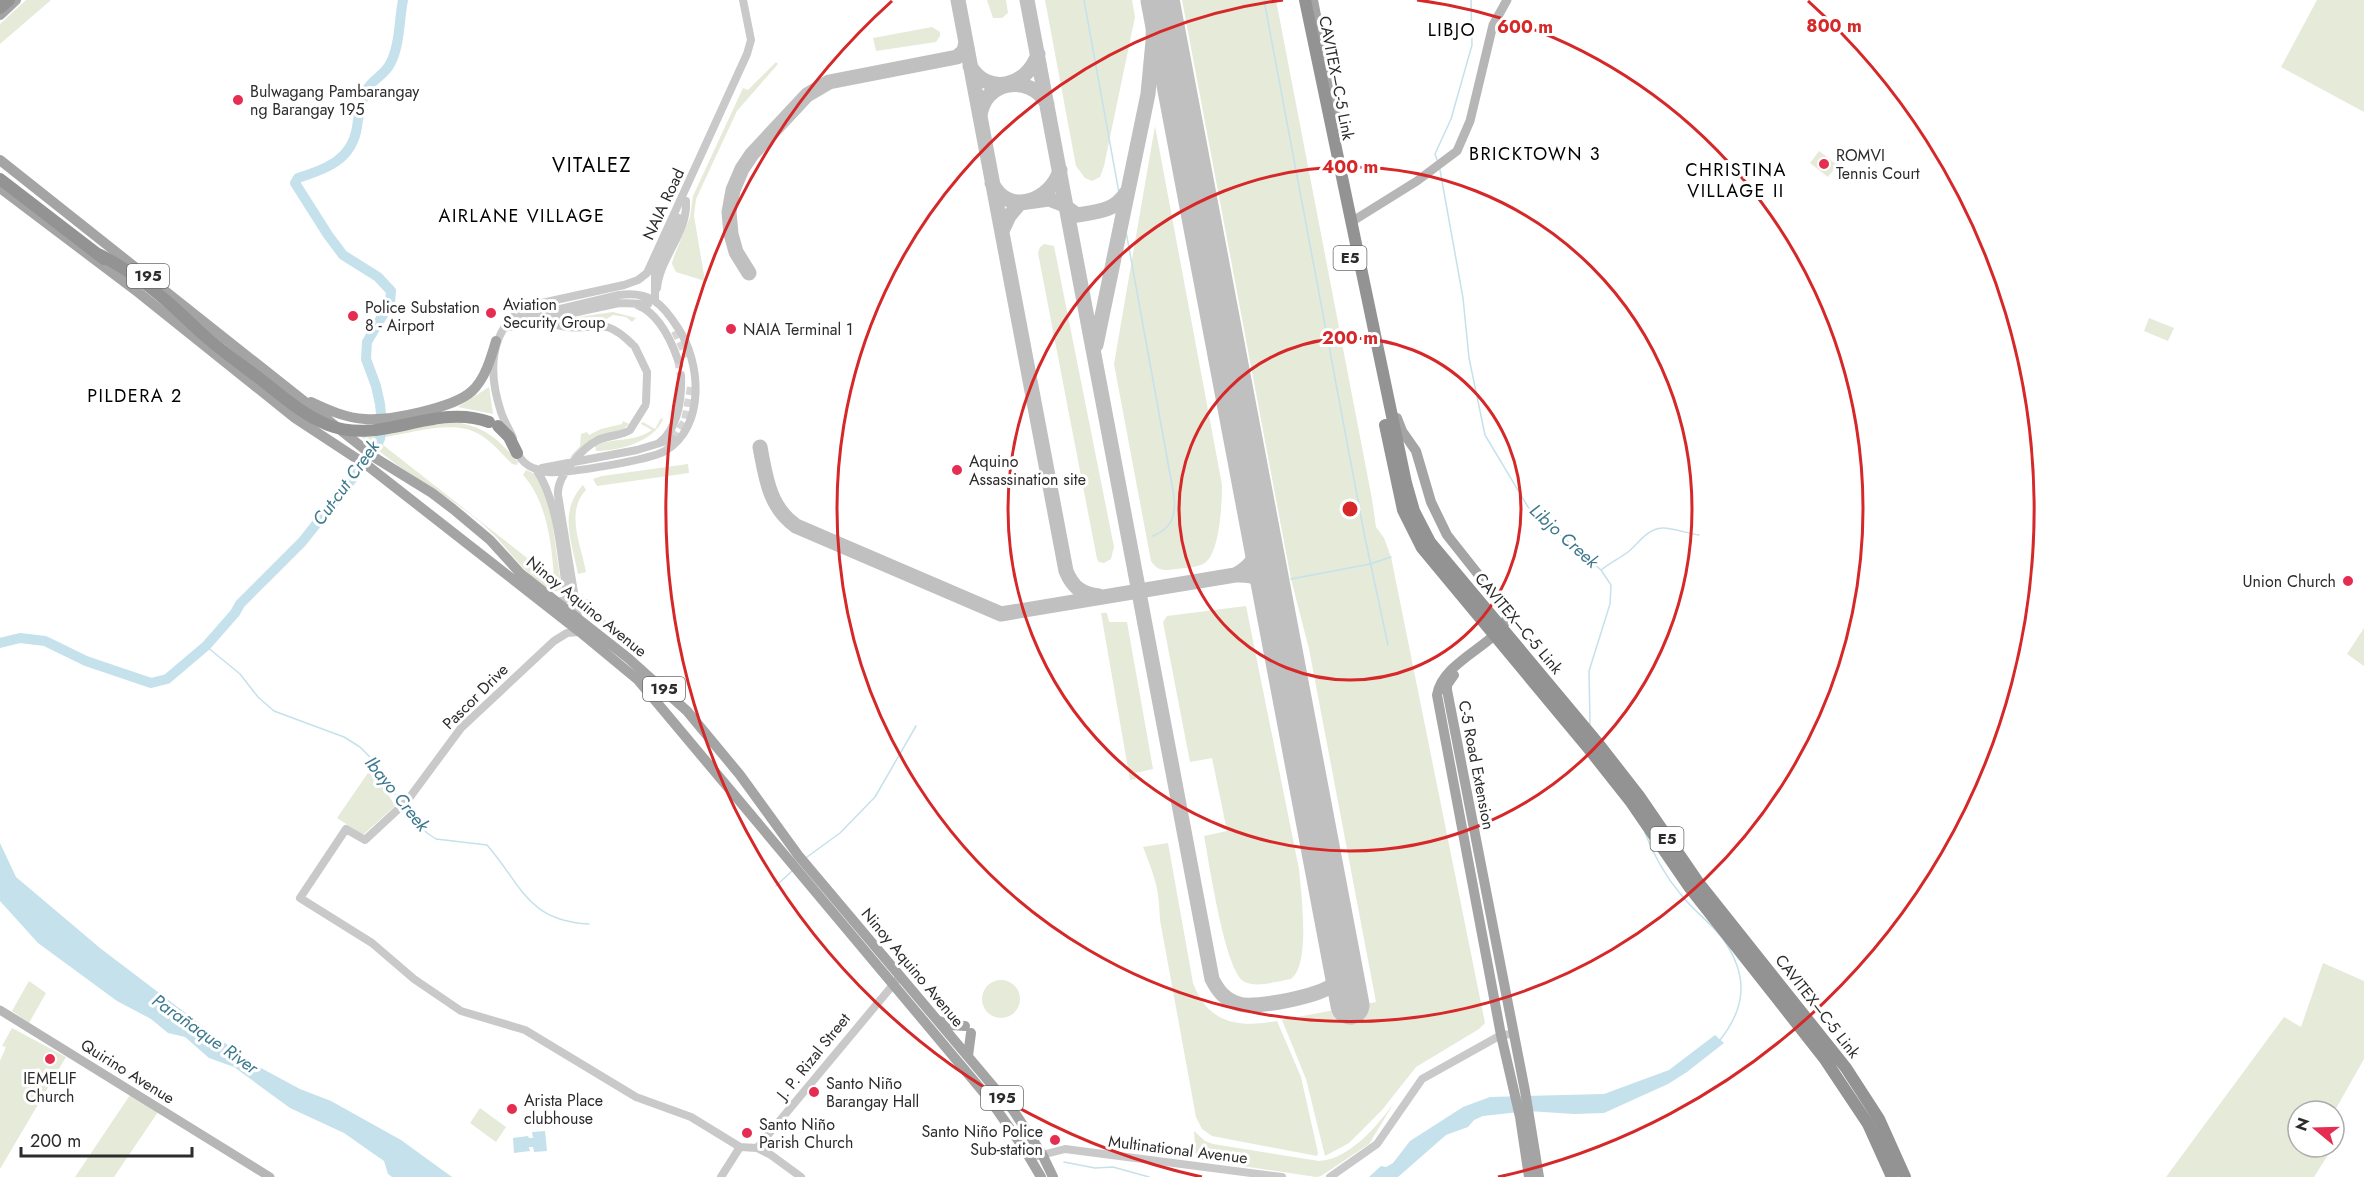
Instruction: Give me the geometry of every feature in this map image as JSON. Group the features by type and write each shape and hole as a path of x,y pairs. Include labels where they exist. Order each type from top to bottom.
{"highway":[{"path":"0,8 9,0"},
{"name":"CAVITEX–C-5 Link","path":"1299,0 1398,492 1425,553 1631,802 1690,888 1824,1058 1863,1116 1892,1177"},
{"name":"CAVITEX–C-5 Link","path":"1305,0 1406,483 1409,513 1430,542 1597,742 1639,796 1698,882 1846,1068 1879,1119 1905,1177"},
{"path":"0,179 172,313 187,327 191,335"},
{"path":"98,254 119,264 181,311 206,336 314,419 346,431 363,432 457,415 494,424 509,437 517,453"}],"main road":[{"path":"0,15 16,0"},
{"name":"C-5 Road Extension","path":"1313,0 1396,417 1403,433 1416,451 1431,502 1447,535 1508,612 1507,620 1497,633 1457,664 1440,685 1437,695 1507,1035 1539,1177"},
{"path":"1356,219 1430,172 1457,151 1470,121 1493,25 1507,0"},
{"name":"Ninoy Aquino Avenue","path":"0,160 145,273 294,394 361,454"},
{"name":"Ninoy Aquino Avenue","path":"0,188 295,418 372,461 638,680 897,980 990,1100 1032,1160 1041,1177"},
{"path":"294,394 345,415 376,419 431,409 465,396 482,378 496,341"},
{"name":"Ninoy Aquino Avenue","path":"372,461 432,493 453,509 490,540 522,574 578,617 669,694 744,780 794,859"},
{"path":"695,746 707,735"},
{"name":"Ninoy Aquino Avenue","path":"897,980 937,1020 1012,1110 1043,1156 1053,1177"},
{"name":"Quirino Avenue","path":"0,1010 270,1177"},
{"path":"937,1020 968,1029 968,1056"},
{"name":"C-5 Road Extension","path":"1525,1117 1529,1177"}],"street":[{"name":"NAIA Road","path":"507,324 519,311 528,306 624,285 638,280 646,273 747,54 751,40 743,0"},
{"name":"NAIA Road","path":"651,302 655,272 751,56 756,40 748,0"},
{"path":"659,309 658,283 685,220 686,201"},
{"path":"632,294 651,302 681,332 692,358 696,387 692,411 680,437 665,451 653,457 606,465 549,472 525,463 517,453 503,417 493,367 496,341 507,324 580,303 632,294"},
{"path":"533,322 611,304 651,302"},
{"path":"631,303 642,307 658,323 671,343 678,360"},
{"path":"507,324 546,322 568,327 607,326 620,332 634,345 647,373 646,404 630,430 625,434 598,440 574,462 560,479 557,490 578,617"},
{"path":"654,446 664,439 671,429 680,400 681,376"},
{"path":"536,469 654,446 673,439"},
{"path":"536,469 549,492 554,517 567,593 566,599 559,602"},
{"path":"554,641 562,628 561,617"},
{"name":"Pascor Drive","path":"580,632 567,633 554,641 461,728 407,801 365,840 346,829 300,898 372,944 414,979 461,1011 525,1030 636,1097 692,1117 740,1147"},
{"name":"J. P. Rizal Street","path":"757,1148 897,980"},
{"path":"1330,1177 1377,1144 1422,1079 1507,1035"},
{"path":"721,1177 740,1147 757,1148 771,1155 801,1177"},
{"name":"Multinational Avenue","path":"1032,1160 1070,1151 1282,1177"}],"green space":[{"path":"26,0 51,0 0,44 0,24"},
{"path":"987,0 1006,0 1008,13 1002,18 993,18"},
{"path":"1045,0 1132,0 1135,17 1104,166 1100,177 1092,181 1085,178 1076,166"},
{"path":"1182,0 1276,0 1376,527 1384,538 1391,557 1485,1023 1479,1029 1416,1067 1382,1110 1349,1143 1325,1156 1306,1079 1282,1020 1376,1002 1309,649 1291,579"},
{"path":"2317,0 2364,0 2364,112 2281,67"},
{"path":"932,27 940,32 936,42 876,51 873,38"},
{"path":"776,62 778,64 737,111 696,199 694,216 705,281 676,272 672,264 673,259 690,217 693,196 743,88 748,90"},
{"path":"1155,126 1222,485 1219,528 1209,559 1197,566 1168,570 1162,570 1151,561 1114,364"},
{"name":"ROMVI Tennis Court","path":"1819,151 1837,165 1828,177 1810,163"},
{"path":"1044,244 1054,246 1114,547 1111,559 1104,563 1097,559 1038,253"},
{"path":"613,312 636,318 632,322 626,317 613,315 605,320 565,325 564,319"},
{"path":"2149,318 2174,328 2168,341 2144,331"},
{"path":"489,387 493,414 458,407"},
{"path":"661,418 663,419 658,427 644,439 624,447 596,451 595,445 632,438 652,430 641,424 643,422 655,429"},
{"path":"623,421 629,424 625,428 569,458 580,446 581,434 587,432 589,435 601,429 622,424"},
{"path":"454,422 475,427 490,435 518,462 517,465 512,464 482,436 467,429 444,427 385,437 383,445 474,516 400,467 360,436"},
{"path":"688,464 689,473 597,486 593,479 602,476"},
{"path":"526,470 535,474 549,500 562,591 554,591 545,587 476,518 554,579 547,524 538,497 523,475"},
{"path":"583,485 586,490 576,508 575,518 586,572 578,574 570,539 569,517 575,495"},
{"path":"588,599 589,607 636,645 635,649 629,649 586,613 582,600"},
{"path":"1246,606 1299,869 1303,910 1303,944 1297,971 1291,979 1261,984 1245,982 1238,974 1225,939 1204,836 1227,831 1212,758 1190,762 1163,622 1167,616"},
{"path":"1101,613 1107,613 1109,622 1127,622 1153,769 1135,773 1136,779 1130,780"},
{"path":"2364,628 2364,666 2347,654"},
{"path":"372,767 395,806 363,835 337,818"},
{"path":"1168,843 1193,983 1199,997 1216,1015 1226,1020 1250,1024 1277,1021 1301,1077 1317,1156 1212,1136 1202,1129 1196,1117 1160,920 1159,899 1143,847"},
{"path":"2323,963 2364,981 2364,1059 2341,1099 2286,1099 2286,1159 2325,1159 2314,1177 2166,1177 2284,1017 2301,1027"},
{"path":"1001,980 1014,986 1020,999 1014,1012 1001,1018 988,1012 982,999 988,986"},
{"path":"29,981 46,993 29,1023 12,1011"},
{"path":"12,1028 66,1057 0,1169 0,1061 6,1047 2,1046"},
{"path":"130,1095 158,1112 114,1177 75,1177"},
{"path":"1394,1103 1369,1144 1321,1176 1196,1159 1194,1131 1205,1141 1213,1144 1319,1161 1330,1159 1362,1140"},
{"path":"480,1108 506,1127 496,1142 470,1123"}],"water":[{"name":"Parañaque River","path":"0,843 16,877 100,948 250,1062 300,1089 331,1101 401,1140 452,1177 392,1177 388,1174 384,1161 344,1133 290,1108 234,1067 209,1058 185,1037 168,1033 151,1019 117,1001 38,943 0,901"},
{"path":"1715,1035 1724,1043 1687,1072 1668,1084 1604,1113 1528,1111 1483,1116 1474,1120 1468,1127 1446,1135 1398,1177 1369,1177 1381,1166 1386,1167 1393,1163 1410,1141 1463,1107 1490,1097 1604,1094 1669,1070"},
{"path":"545,1131 547,1151 534,1152 533,1147 529,1147 530,1151 514,1153 513,1138 528,1136 533,1138 532,1132"}],"waterway":[{"name":"Cut-cut Creek","path":"0,643 20,638 45,641 86,661 151,683 167,679 206,646 240,604 302,542 368,459 380,439 382,424 376,386 366,359 367,342 390,303 391,291 378,277 343,255 295,183 298,178 336,162 350,148 366,91 387,68 393,57 403,0"},
{"path":"1084,0 1174,496 1174,510 1169,525 1153,536"},
{"path":"1264,0 1365,538 1388,645"},
{"name":"Libjo Creek","path":"1437,160 1435,154 1451,119 1472,45 1471,0"},
{"name":"Libjo Creek","path":"1440,170 1463,298 1469,358 1485,435 1528,507 1601,570 1611,585 1610,604 1589,671 1590,724"},
{"path":"1601,570 1657,529 1670,529 1699,535"},
{"path":"1291,579 1370,564 1391,557"},
{"name":"Ibayo Creek","path":"206,646 240,674 258,697 274,711 344,737 360,747 369,756 401,803"},
{"name":"Ibayo Creek","path":"807,857 840,833 875,797 916,726"},
{"name":"Ibayo Creek","path":"405,807 427,833 436,839 487,845 518,887 539,908 552,916 589,924"},
{"name":"Libjo Creek","path":"1645,833 1656,858 1671,881 1723,939 1737,965 1741,990 1739,1003 1729,1027 1720,1040"},
{"name":"Ibayo Creek","path":"776,886 793,870"},
{"path":"1064,1162 1095,1168 1113,1167 1149,1177"}],"taxiway":[{"path":"958,0 1066,571 1079,589 1099,596"},
{"path":"1027,0 1212,979 1222,994 1239,1004 1259,1005 1303,997 1327,989 1333,984 1339,973 1340,952"},
{"path":"1096,345 1148,94 1154,0"},
{"path":"749,273 736,252 731,234 729,212 733,190 742,169 752,154 807,95 829,82 957,57 964,51 966,42"},
{"path":"970,66 987,82 1007,84 1026,74 1038,54"},
{"path":"980,117 989,95 998,88 1008,85 1030,88 1047,104"},
{"path":"992,183 1008,200 1029,201 1048,190 1060,170"},
{"path":"1002,231 1009,216 1020,203 1049,199 1062,204 1077,215 1111,207 1117,204 1126,193"},
{"path":"760,447 774,501 796,526 1001,614 1235,575 1252,561 1258,549 1260,526"},
{"path":"1235,575 1259,578 1273,597"}],"runway":[{"path":"1160,0 1350,1005"}],"tunnel":[{"path":"675,331 687,357"},
{"path":"678,360 681,376"},
{"path":"673,439 685,421 691,387"}],"place":[{"name":"Bulwagang Pambarangay ng Barangay 195","path":"238,100"},
{"name":"ROMVI Tennis Court","path":"1824,164"},
{"name":"Aviation Security Group","path":"491,313"},
{"name":"Police Substation 8 - Airport","path":"353,316"},
{"name":"NAIA Terminal 1","path":"731,329"},
{"name":"Aquino Assassination site","path":"957,470"},
{"name":"Union Church","path":"2348,581"},
{"name":"IEMELIF Church","path":"50,1059"},
{"name":"Santo Niño Barangay Hall","path":"814,1092"},
{"name":"Arista Place clubhouse","path":"512,1109"},
{"name":"Santo Niño Parish Church","path":"747,1133"},
{"name":"Santo Niño Police Sub-station","path":"1055,1140"}],"district":[{"name":"LIBJO","path":"1452,30"},
{"name":"BRICKTOWN 3","path":"1535,154"},
{"name":"VITALEZ","path":"592,165"},
{"name":"CHRISTINA VILLAGE II","path":"1736,180"},
{"name":"AIRLANE VILLAGE","path":"522,216"},
{"name":"PILDERA 2","path":"135,396"}]}
